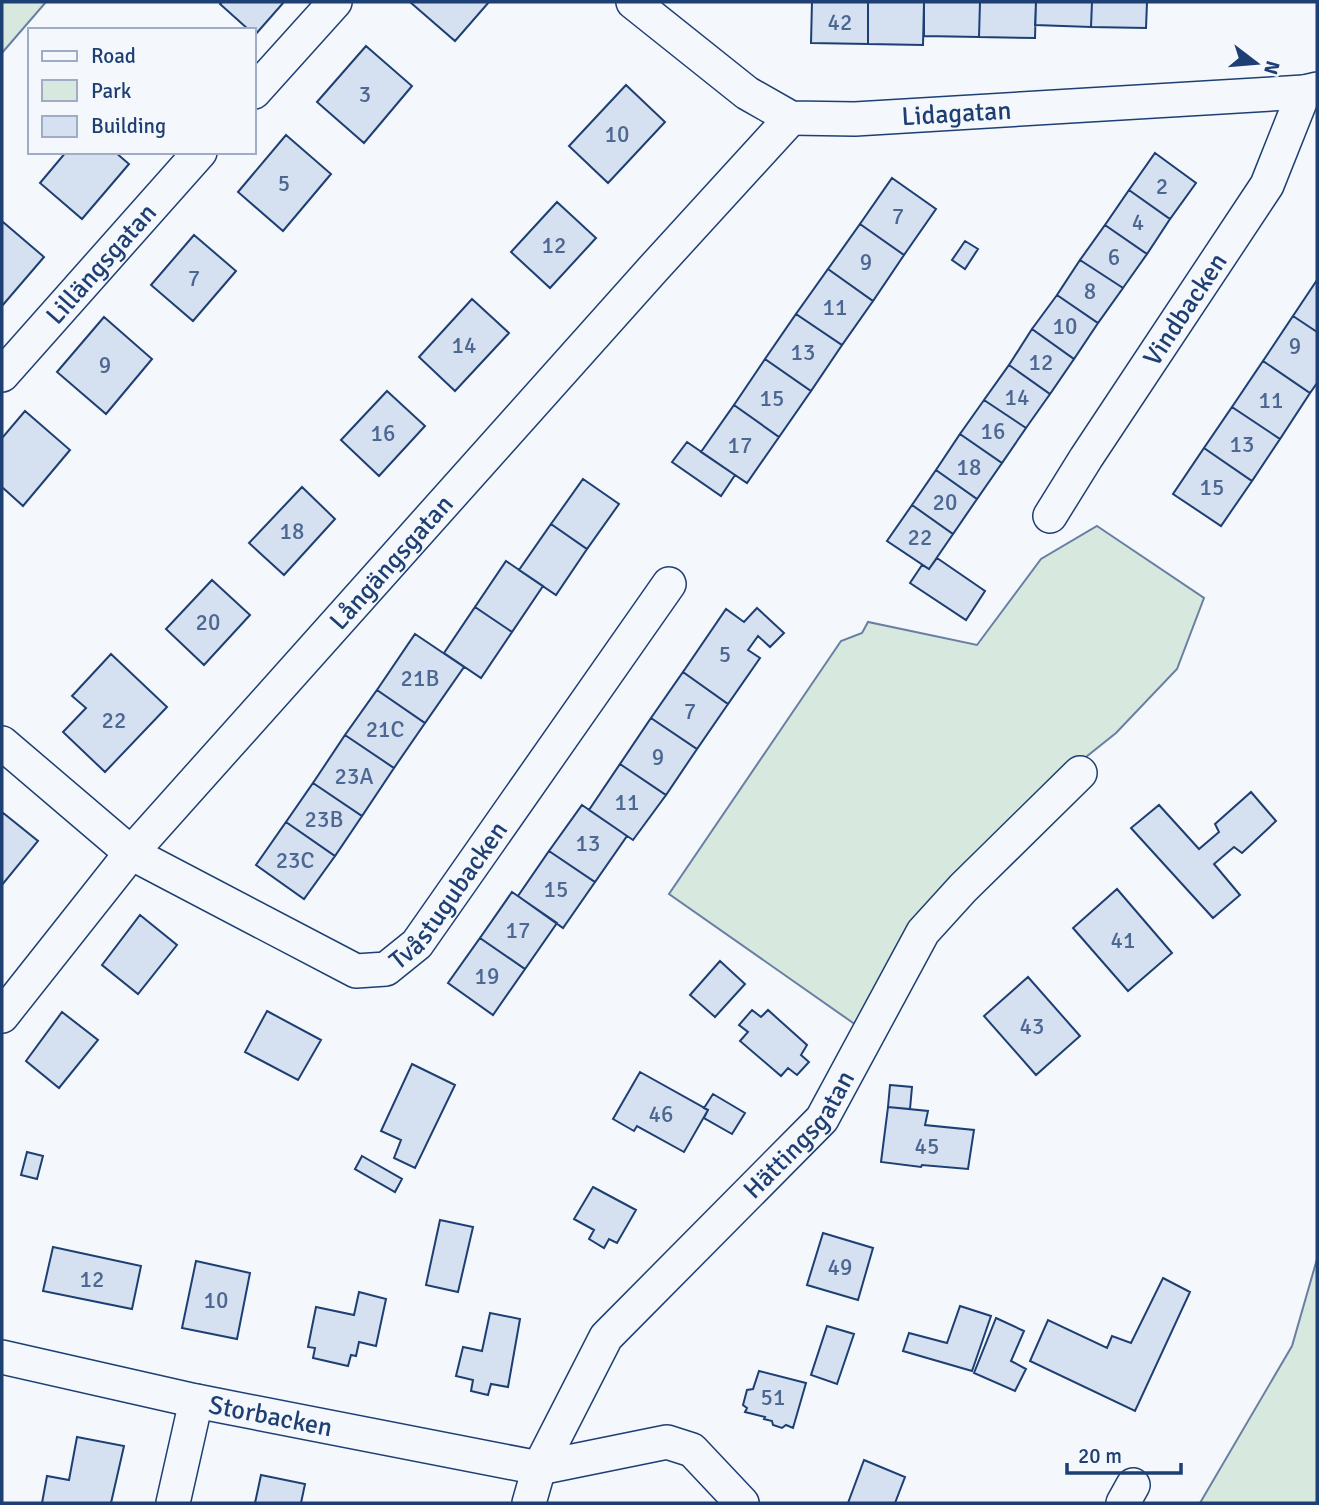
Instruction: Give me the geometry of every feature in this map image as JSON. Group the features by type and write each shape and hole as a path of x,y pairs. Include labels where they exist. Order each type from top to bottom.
{"street":[{"path":"256,90 335,2"},
{"name":"Lidagatan","path":"633,2 747,93 791,118 855,119 1311,91"},
{"name":"Vindbacken","path":"1050,516 1267,185 1311,91"},
{"name":"Långängsgatan","path":"2,1016 131,853 791,118"},
{"name":"Lillängsgatan","path":"2,375 198,154"},
{"name":"Tvåstugubacken","path":"2,743 131,853 356,971 386,969 417,944 669,584"},
{"name":"Hättingsgatan","path":"529,1503 540,1468 606,1337 822,1119 923,932 963,888 1080,773"},
{"name":"Storbacken","path":"2,1357 196,1401 540,1468"},
{"path":"173,1503 196,1401"},
{"path":"540,1468 667,1442 692,1450 742,1503"}],"green space":[{"path":"2,2 46,2 2,53"},
{"path":"1097,526 1204,598 1177,669 1116,733 1086,757 1050,803 856,1025 669,894 841,641 862,633 868,622 977,645 1041,559"},
{"path":"1317,1259 1317,1503 1200,1503 1292,1346"}],"building":[{"path":"284,2 256,34 256,28 247,28 220,4"},
{"path":"410,2 489,2 455,41"},
{"path":"812,2 868,2 868,44 811,43"},
{"path":"868,2 924,2 923,45 868,44"},
{"path":"924,2 980,2 979,37 924,36"},
{"path":"980,2 1036,2 1035,38 979,37"},
{"path":"1036,2 1092,2 1091,27 1035,25"},
{"path":"1092,2 1147,2 1146,28 1091,27"},
{"path":"366,46 412,86 364,143 317,102"},
{"path":"626,85 665,122 608,183 569,146"},
{"path":"286,135 331,174 283,231 238,192"},
{"path":"1155,153 1196,183 1170,219 1129,190"},
{"path":"64,154 117,154 129,164 82,219 40,183"},
{"path":"892,178 936,209 904,255 860,224"},
{"path":"1129,190 1170,219 1147,254 1105,225"},
{"path":"557,202 596,238 550,288 511,252"},
{"path":"3,222 44,257 2,306 2,224"},
{"path":"860,224 904,255 873,301 828,269"},
{"path":"1105,225 1147,254 1123,288 1080,260"},
{"path":"194,235 236,271 193,321 151,285"},
{"path":"965,241 978,249 965,269 952,260"},
{"path":"1080,260 1123,288 1098,323 1057,295"},
{"path":"828,269 873,301 842,345 796,314"},
{"path":"1317,280 1317,332 1293,316"},
{"path":"1057,295 1098,323 1074,359 1032,329"},
{"path":"472,299 509,333 455,391 419,357"},
{"path":"796,314 842,345 811,391 765,359"},
{"path":"1293,316 1317,332 1317,383 1310,393 1263,361"},
{"path":"104,317 152,359 106,414 57,372"},
{"path":"1032,329 1074,359 1050,394 1009,365"},
{"path":"765,359 811,391 779,437 734,405"},
{"path":"1263,361 1310,393 1280,439 1232,407"},
{"path":"1009,365 1050,394 1026,428 984,400"},
{"path":"387,391 425,426 379,476 341,440"},
{"path":"984,400 1026,428 1002,463 960,434"},
{"path":"734,405 779,437 747,483 701,452"},
{"path":"1232,407 1280,439 1252,481 1204,448"},
{"path":"25,411 70,450 23,506 2,487 2,438"},
{"path":"960,434 1002,463 977,499 936,470"},
{"path":"687,442 735,475 721,496 672,462"},
{"path":"1204,448 1252,481 1221,526 1173,494"},
{"path":"936,470 977,499 953,534 912,505"},
{"path":"583,479 619,504 587,549 551,524"},
{"path":"302,487 335,519 284,575 249,543"},
{"path":"912,505 953,534 929,569 887,541"},
{"path":"551,524 587,549 556,595 519,570"},
{"path":"937,558 985,591 966,620 910,583 922,565 929,569"},
{"path":"506,561 543,586 512,632 475,607"},
{"path":"212,580 250,615 204,665 166,629"},
{"path":"475,607 512,632 481,678 444,653"},
{"path":"757,608 784,633 770,647 758,636 748,650 760,658 728,704 683,672 726,609 744,622"},
{"path":"415,634 464,667 425,723 377,690"},
{"path":"111,654 167,707 105,772 63,732 86,708 72,696"},
{"path":"683,672 728,704 697,749 651,718"},
{"path":"377,690 425,723 394,768 345,735"},
{"path":"651,718 697,749 666,795 620,764"},
{"path":"345,735 394,768 362,816 313,783"},
{"path":"620,764 666,795 633,840 589,810"},
{"path":"313,783 362,816 335,856 286,822"},
{"path":"1251,792 1276,821 1242,853 1234,847 1214,864 1240,895 1213,918 1131,828 1159,805 1199,849 1219,832 1215,824"},
{"path":"582,805 627,836 595,882 549,851"},
{"path":"2,812 38,841 2,885"},
{"path":"286,822 335,856 304,899 256,865"},
{"path":"549,851 595,882 563,928 518,896"},
{"path":"1117,889 1172,953 1128,991 1073,928"},
{"path":"512,892 557,923 525,969 480,938"},
{"path":"140,915 177,945 138,994 102,965"},
{"path":"480,938 525,969 493,1015 448,983"},
{"path":"720,961 745,984 715,1017 690,995"},
{"path":"1028,977 1080,1036 1036,1075 984,1016"},
{"path":"752,1010 761,1017 768,1010 807,1045 801,1055 809,1062 797,1075 788,1068 781,1076 740,1041 748,1032 739,1025"},
{"path":"267,1011 321,1040 298,1080 245,1052"},
{"path":"62,1012 98,1040 59,1088 26,1061"},
{"path":"412,1064 455,1085 415,1168 394,1158 401,1140 381,1131"},
{"path":"640,1072 708,1110 684,1152 637,1126 634,1131 613,1119"},
{"path":"890,1085 912,1087 910,1109 888,1107"},
{"path":"713,1094 745,1113 732,1134 704,1118 708,1110 704,1108"},
{"path":"888,1107 928,1111 925,1125 974,1130 968,1169 881,1162"},
{"path":"27,1152 43,1156 37,1179 21,1175"},
{"path":"362,1156 402,1179 395,1192 355,1169"},
{"path":"593,1187 636,1210 617,1243 609,1239 604,1248 589,1239 594,1230 574,1219"},
{"path":"440,1220 473,1227 458,1292 426,1285"},
{"path":"823,1233 873,1248 858,1300 807,1285"},
{"path":"53,1247 141,1266 132,1309 43,1291"},
{"path":"196,1261 250,1273 237,1339 182,1328"},
{"path":"1163,1278 1190,1292 1135,1411 1030,1361 1048,1320 1107,1348 1112,1336 1131,1343"},
{"path":"359,1292 386,1299 376,1346 359,1342 356,1356 351,1355 348,1366 313,1358 315,1348 308,1347 316,1307 354,1315"},
{"path":"960,1306 991,1316 972,1371 903,1351 909,1333 947,1343"},
{"path":"490,1313 520,1319 508,1387 491,1384 488,1395 471,1391 473,1380 456,1376 463,1347 482,1351"},
{"path":"996,1318 1024,1331 1011,1361 1026,1369 1015,1391 974,1373"},
{"path":"827,1326 854,1334 837,1384 811,1375"},
{"path":"759,1371 806,1383 793,1428 773,1425 772,1421 764,1419 765,1417 745,1412 747,1408 743,1405 747,1390 753,1389"},
{"path":"77,1437 124,1446 111,1503 42,1503 47,1476 69,1480"},
{"path":"864,1460 905,1477 895,1503 848,1503"},
{"path":"261,1475 305,1484 301,1503 255,1503"}]}
